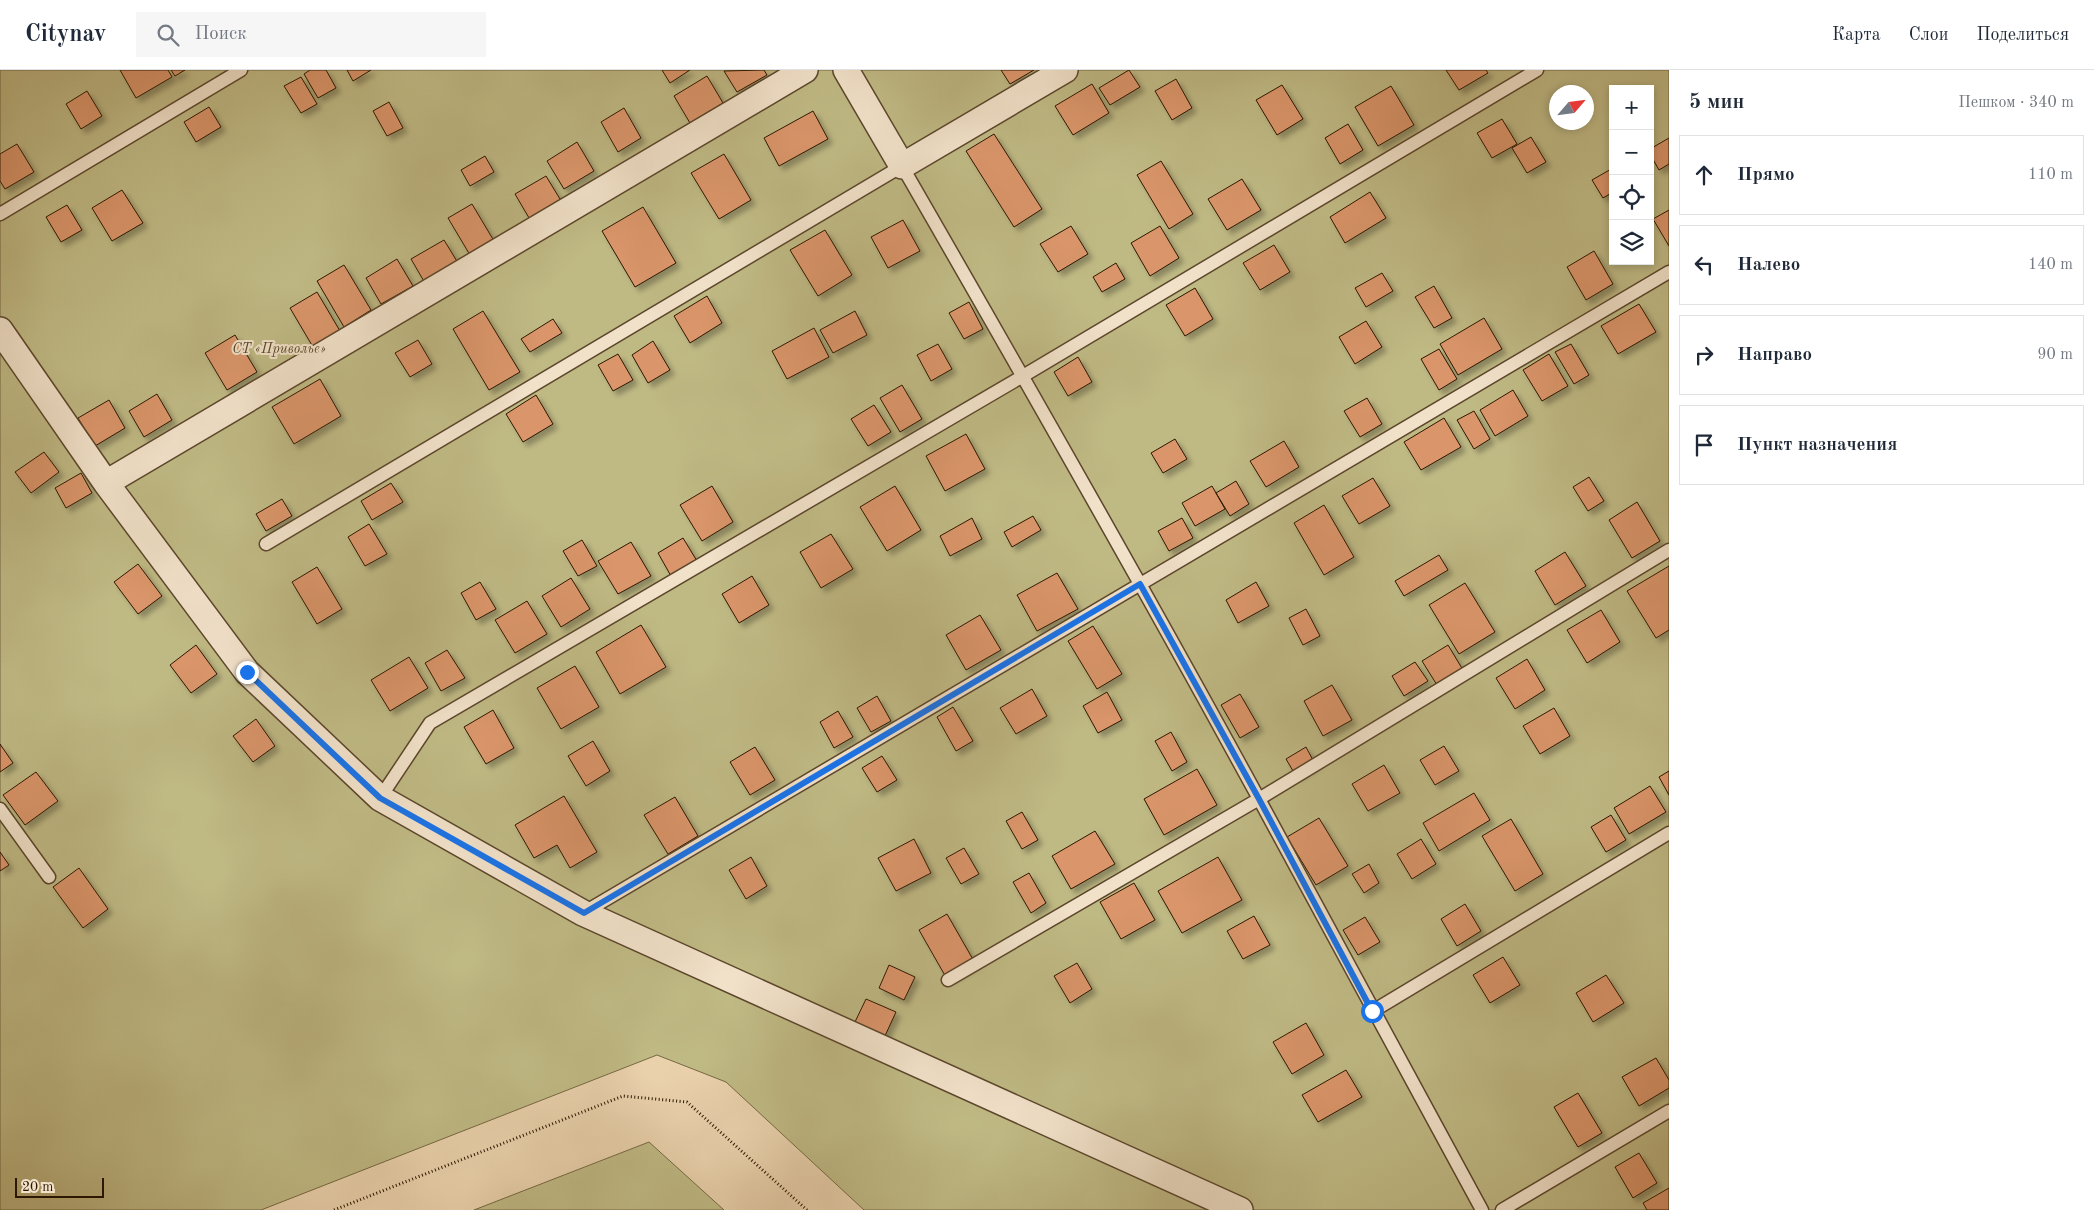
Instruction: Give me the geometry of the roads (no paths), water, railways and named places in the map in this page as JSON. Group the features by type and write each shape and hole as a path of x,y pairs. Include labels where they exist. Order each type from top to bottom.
{"street":[{"path":"106,483 805,70"},
{"path":"846,70 902,166 1065,70"},
{"path":"0,330 106,483 247,672 380,798 584,913 1240,1210"}],"lane":[{"path":"0,214 241,70"},
{"path":"380,798 430,723 1024,376 1537,70"},
{"path":"266,544 902,166 1024,376 1140,584 1482,1210"},
{"path":"584,913 1669,272"},
{"path":"948,980 1259,799 1669,550"},
{"path":"0,809 49,877"},
{"path":"1372,1011 1669,834"},
{"path":"1502,1210 1669,1111"}],"park label":[{"name":"СТ «Приволье»","path":"279,348"}]}
